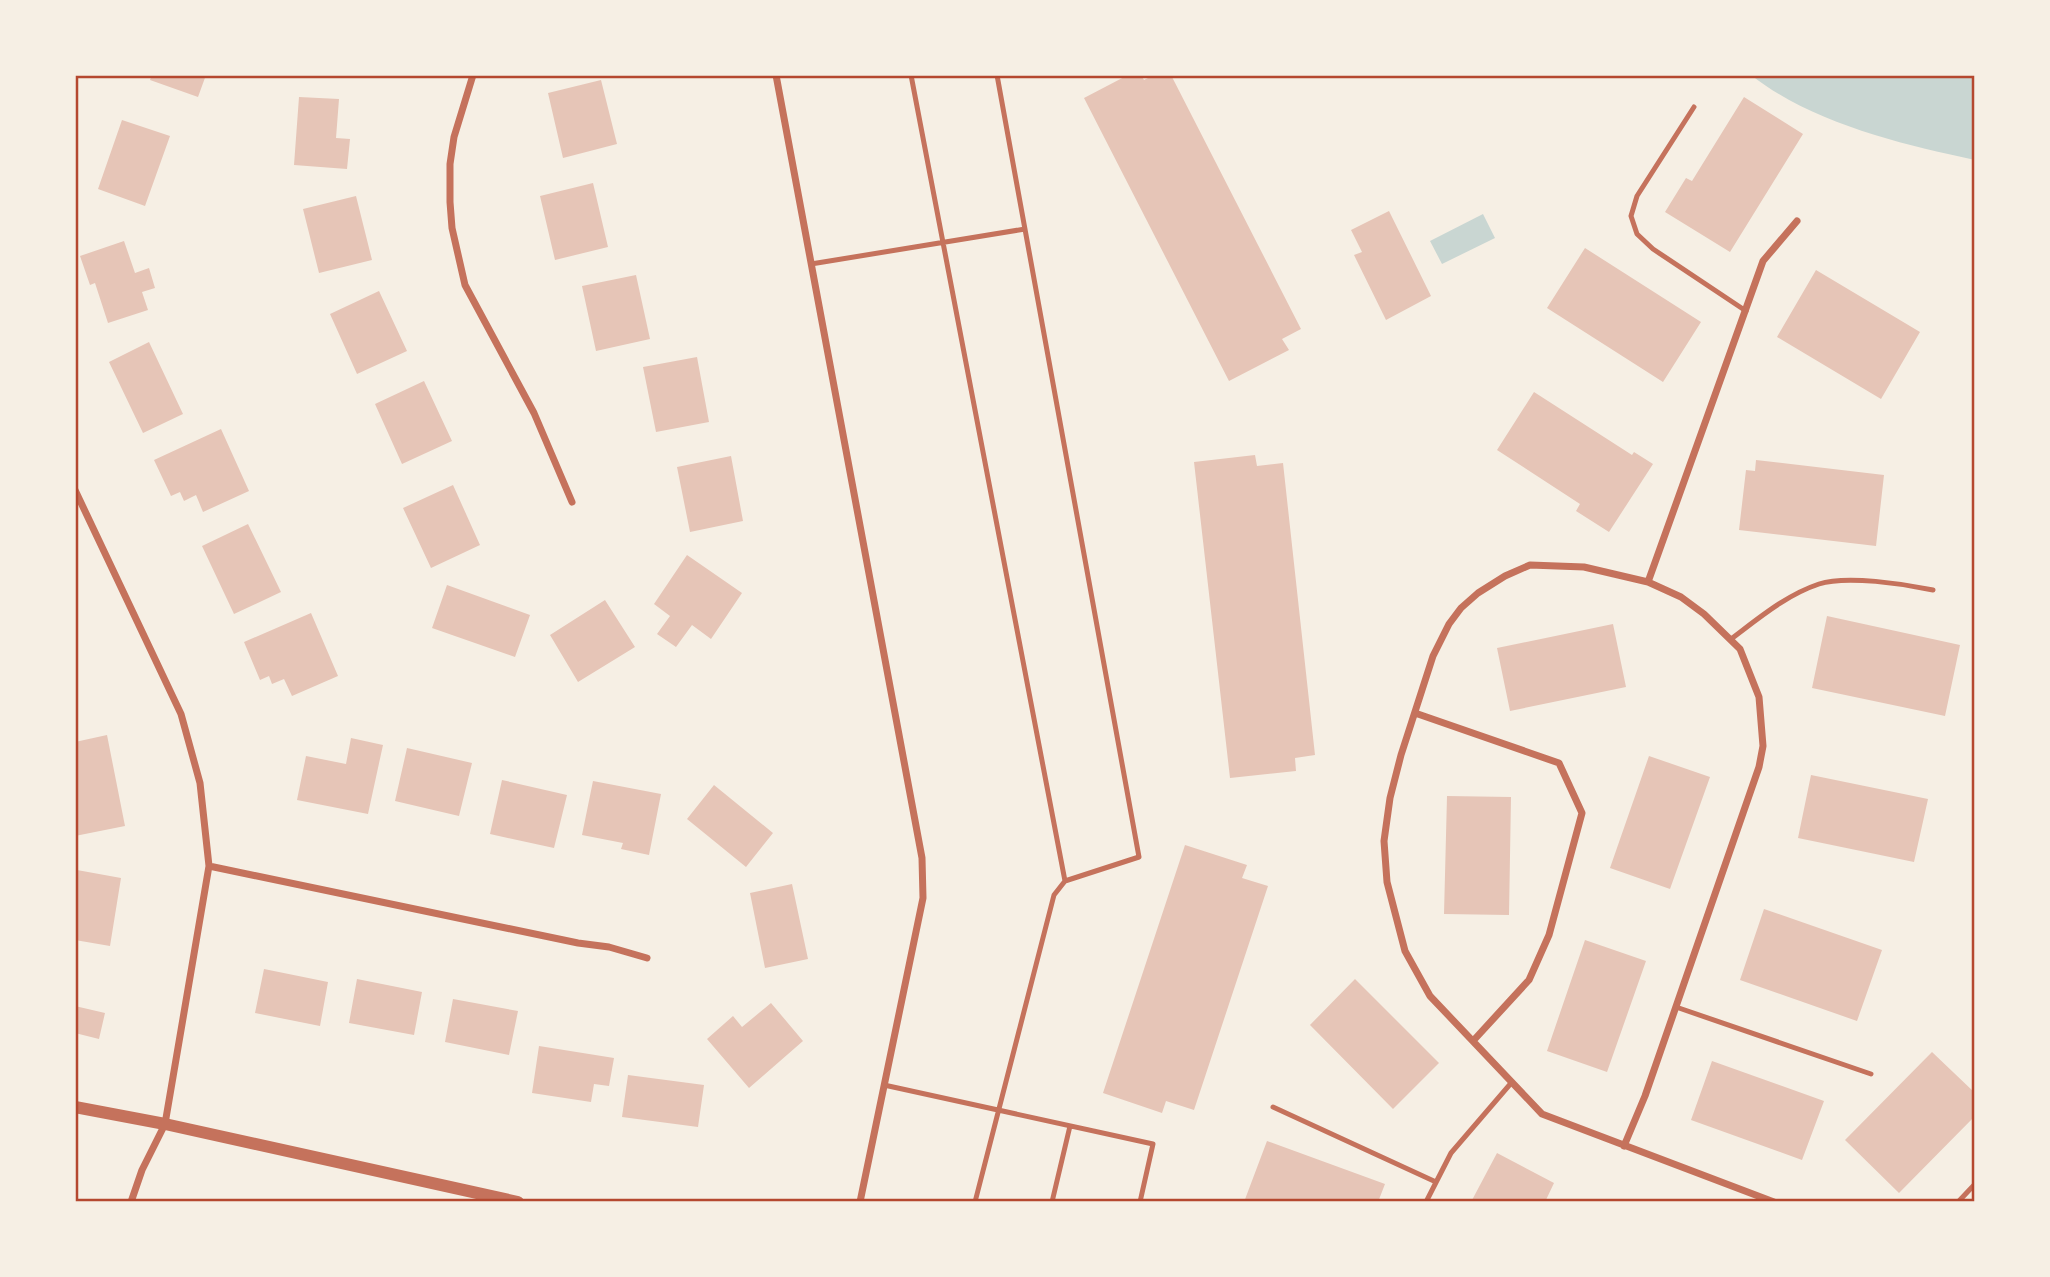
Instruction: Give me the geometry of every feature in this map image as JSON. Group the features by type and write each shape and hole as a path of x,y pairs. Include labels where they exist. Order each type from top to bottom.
{"street":[{"path":"473,75 454,137 450,164 452,228 466,285 534,413 572,502"},
{"path":"776,75 922,858 923,898 860,1202"},
{"path":"1648,582 1763,261 1797,221"},
{"path":"75,490 181,714 200,783 209,866 164,1124 142,1170 131,1202"},
{"path":"1624,1146 1645,1096 1759,767 1763,746 1759,697 1740,649 1704,614 1681,597 1648,582 1584,566 1530,565 1505,576 1478,593 1461,608 1433,656 1390,798 1384,841 1387,881 1405,951 1430,996 1542,1114 1754,1198 1774,1202"},
{"path":"1415,713 1559,763 1582,813 1549,935 1529,979 1473,1041"},
{"path":"209,866 609,947 648,958"},
{"path":"75,1107 518,1202"}],"lane":[{"path":"911,75 1065,881"},
{"path":"975,1202 1054,895 1065,881 1139,857 997,75"},
{"path":"1694,107 1637,196 1631,216 1637,234 1653,250 1746,311"},
{"path":"811,264 1025,229"},
{"path":"1731,639 1783,600 1821,583 1857,581 1909,585 1933,590"},
{"path":"1676,1007 1871,1074"},
{"path":"1426,1202 1451,1153 1512,1082"},
{"path":"884,1085 1153,1144 1140,1202"},
{"path":"1273,1107 1436,1182"},
{"path":"1052,1202 1070,1126"},
{"path":"1958,1202 1975,1184"}],"shaded area":[{"path":"1751,75 1975,75 1975,160 1887,139 1829,119 1775,92"},
{"path":"1483,214 1495,238 1442,264 1430,241"}],"building":[{"path":"152,75 206,75 198,97 150,80"},
{"path":"1128,75 1141,75 1144,80 1154,75 1171,75 1301,329 1282,339 1289,350 1229,381 1084,98"},
{"path":"601,80 617,144 563,158 548,93"},
{"path":"299,97 339,99 336,138 350,139 347,169 294,165"},
{"path":"1744,97 1803,134 1730,252 1665,212 1686,178 1692,181"},
{"path":"122,120 170,136 145,206 98,189"},
{"path":"593,183 608,247 555,260 540,196"},
{"path":"356,196 372,260 319,273 303,209"},
{"path":"1389,211 1431,296 1386,320 1354,255 1362,252 1351,230"},
{"path":"124,241 135,273 149,268 155,288 142,292 148,310 108,323 95,283 90,285 80,256"},
{"path":"1585,248 1701,322 1663,382 1547,308"},
{"path":"1816,270 1920,332 1881,399 1777,337"},
{"path":"636,275 650,339 596,351 582,286"},
{"path":"379,291 407,351 357,374 330,314"},
{"path":"149,342 183,414 143,433 109,362"},
{"path":"697,357 709,422 656,432 643,367"},
{"path":"424,381 452,441 402,464 375,404"},
{"path":"1534,392 1632,455 1634,452 1653,464 1609,532 1576,511 1580,504 1497,450"},
{"path":"221,429 249,491 203,512 196,495 184,501 180,492 171,496 154,460"},
{"path":"1255,455 1257,466 1283,463 1315,755 1295,758 1296,771 1230,778 1194,462"},
{"path":"731,456 743,521 690,532 677,467"},
{"path":"1756,460 1884,475 1876,546 1739,530 1746,470 1755,471"},
{"path":"453,485 480,545 431,568 403,508"},
{"path":"248,524 281,592 234,614 202,546"},
{"path":"687,555 742,593 711,639 692,625 676,647 657,634 670,616 654,604"},
{"path":"447,585 530,615 515,657 432,628"},
{"path":"605,600 635,647 578,682 550,635"},
{"path":"311,613 338,676 292,696 284,679 272,684 269,676 260,680 244,642"},
{"path":"1827,616 1960,645 1945,716 1812,688"},
{"path":"1613,624 1626,687 1510,711 1497,648"},
{"path":"107,735 125,826 75,836 75,742"},
{"path":"351,738 383,745 368,814 297,800 306,756 346,764"},
{"path":"407,748 472,763 459,816 395,801"},
{"path":"1649,756 1710,777 1670,889 1610,868"},
{"path":"1811,775 1928,799 1914,862 1798,838"},
{"path":"502,780 567,795 554,848 490,834"},
{"path":"593,781 661,794 649,855 621,849 623,843 582,835"},
{"path":"714,785 773,833 746,867 687,819"},
{"path":"1447,796 1511,797 1509,915 1444,914"},
{"path":"1185,845 1247,865 1242,878 1268,886 1194,1110 1166,1101 1162,1113 1103,1093"},
{"path":"77,870 121,878 110,946 75,940"},
{"path":"792,884 808,959 765,968 750,893"},
{"path":"1764,909 1882,950 1857,1021 1740,980"},
{"path":"1585,940 1646,961 1607,1072 1547,1051"},
{"path":"264,969 328,982 320,1026 255,1013"},
{"path":"357,979 422,992 414,1035 349,1023"},
{"path":"1355,979 1439,1063 1393,1109 1310,1025"},
{"path":"453,999 518,1011 509,1055 445,1042"},
{"path":"771,1003 803,1041 749,1088 707,1039 733,1016 742,1027"},
{"path":"75,1006 105,1013 99,1039 75,1033"},
{"path":"539,1046 614,1058 609,1086 594,1084 591,1102 532,1093"},
{"path":"1932,1052 1975,1093 1975,1116 1899,1193 1845,1140"},
{"path":"1712,1061 1824,1101 1802,1160 1691,1120"},
{"path":"628,1075 704,1085 698,1127 622,1117"},
{"path":"1267,1141 1385,1184 1378,1202 1244,1202"},
{"path":"1497,1153 1554,1183 1545,1202 1471,1202"}]}
